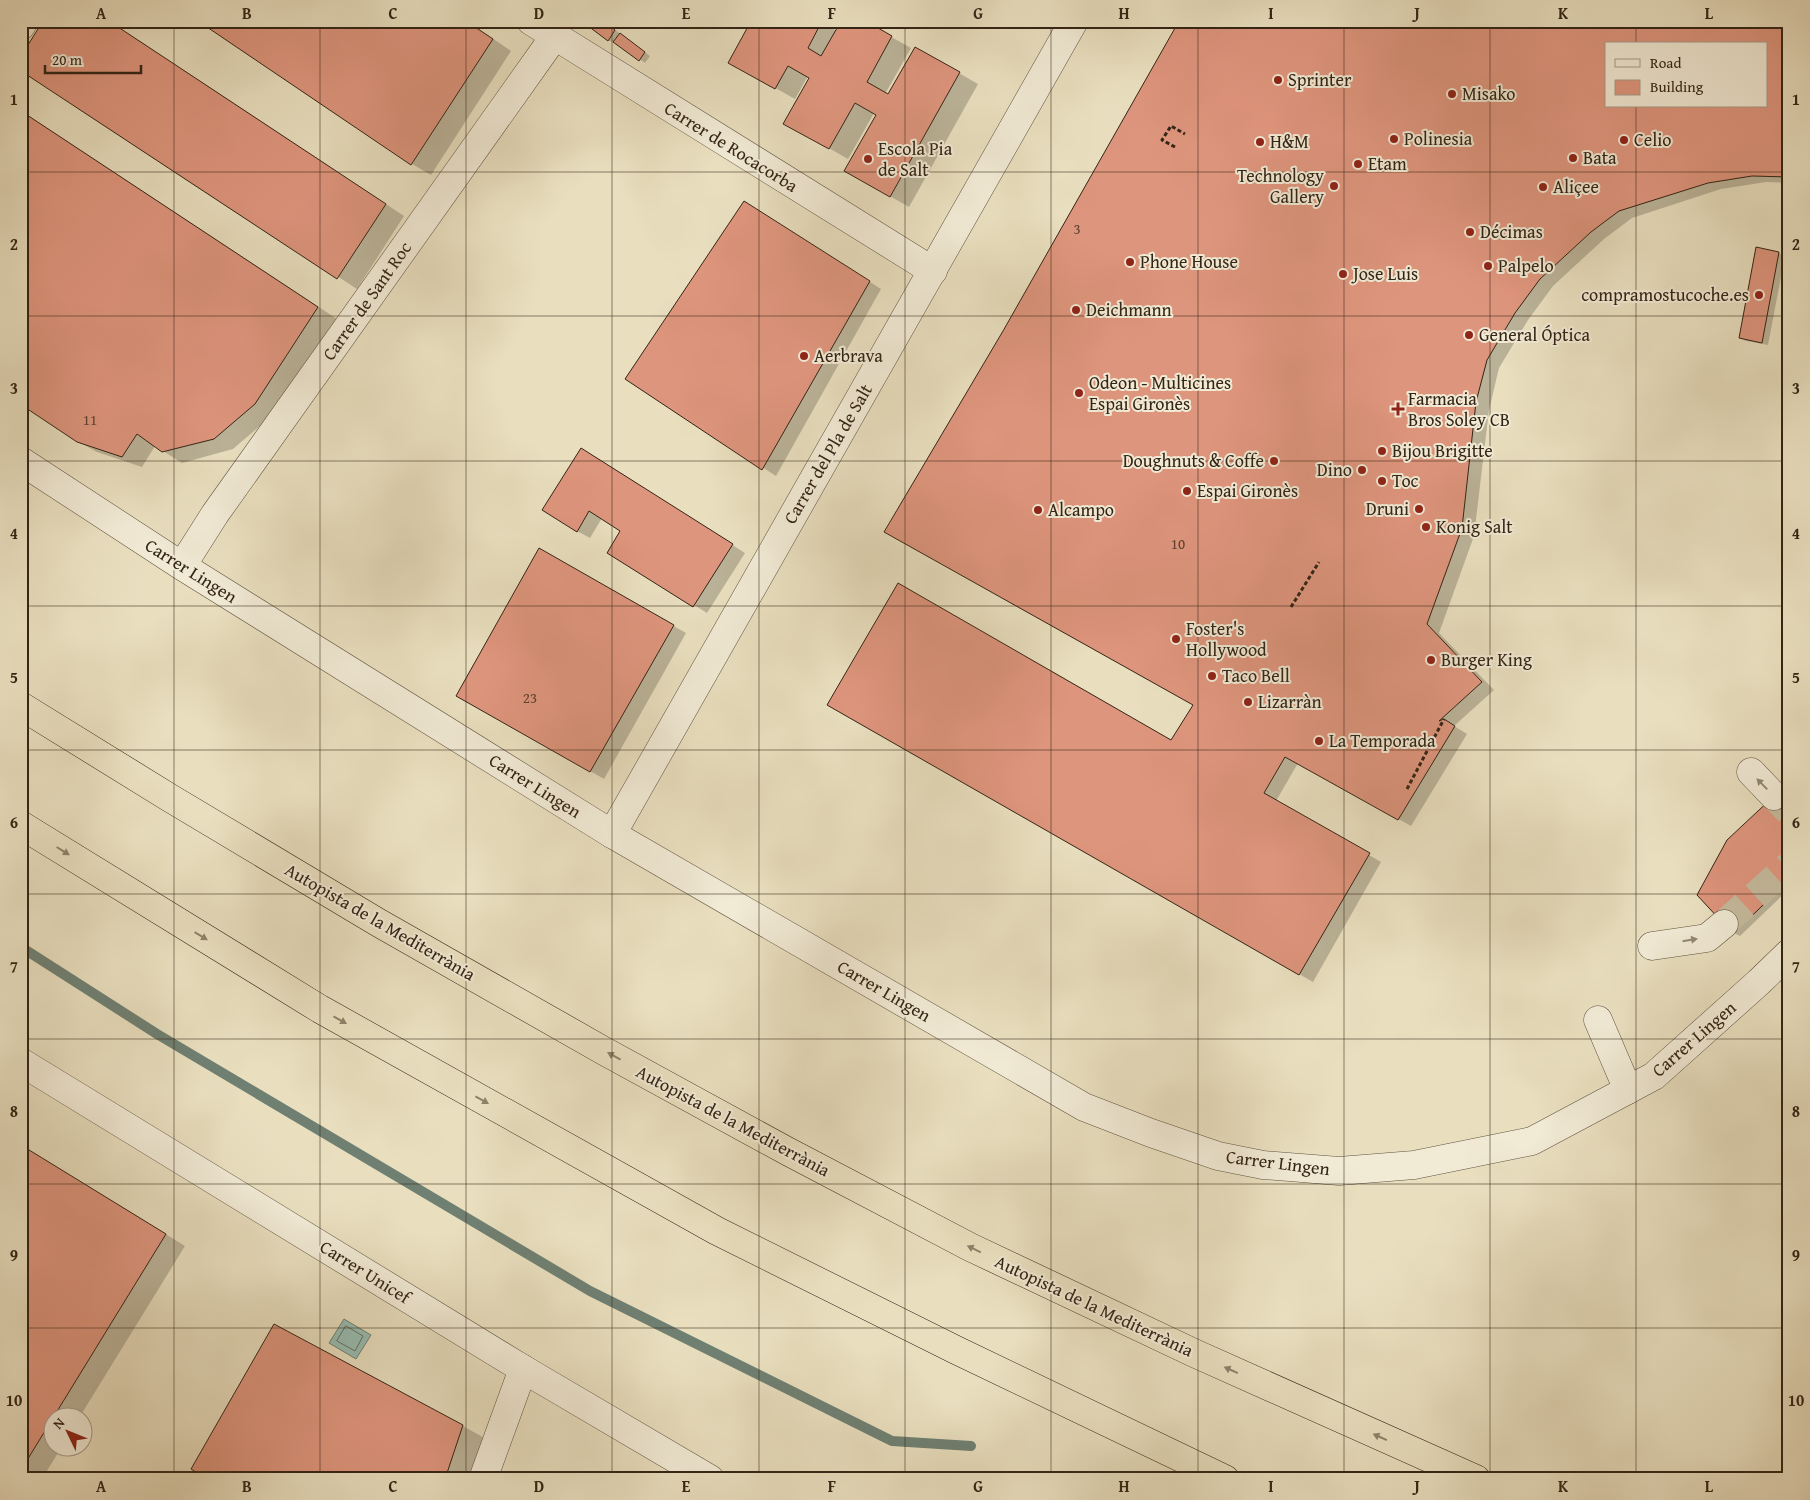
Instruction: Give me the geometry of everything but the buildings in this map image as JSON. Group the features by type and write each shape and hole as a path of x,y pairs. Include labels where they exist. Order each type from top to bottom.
{"highway":[{"name":"Autopista de la Mediterrània","path":"21,706 379,923 595,1046 787,1151 979,1251 1194,1353 1476,1479"},
{"path":"21,825 320,1009 717,1231 956,1350 1225,1479"}],"street":[{"path":"21,26 24,21"},
{"name":"Carrer de Rocacorba","path":"531,21 933,271"},
{"name":"Carrer del Pla de Salt","path":"612,834 1074,21"},
{"name":"Carrer de Sant Roc","path":"182,566 215,514 554,37"},
{"name":"Carrer Lingen","path":"21,461 182,566 612,834 1084,1107 1151,1134 1218,1156 1263,1165 1339,1171 1414,1165 1532,1141 1654,1076 1759,982 1789,952"},
{"path":"1751,772 1774,796"},
{"path":"1652,946 1708,938 1724,924"},
{"path":"1598,1020 1628,1090"},
{"name":"Carrer Unicef","path":"21,1062 523,1369 710,1479"},
{"path":"483,1479 523,1369"}],"path":[{"path":"1175,147 1162,140 1171,126 1185,134"},
{"path":"1291,606 1319,562"},
{"path":"1407,789 1444,719"}],"water":[{"path":"344,1319 371,1335 356,1359 329,1343"}],"waterway":[{"path":"21,947 157,1034 590,1291 892,1441 971,1446"}],"tunnel":[{"path":"1774,796 1789,812"},
{"path":"1724,924 1789,865"}],"place":[{"name":"Sprinter","path":"1278,80"},
{"name":"Misako","path":"1452,94"},
{"name":"Polinesia","path":"1394,139"},
{"name":"Celio","path":"1624,140"},
{"name":"H&M","path":"1260,142"},
{"name":"Bata","path":"1573,158"},
{"name":"Escola Pia de Salt","path":"868,159"},
{"name":"Etam","path":"1358,164"},
{"name":"Technology Gallery","path":"1334,186"},
{"name":"Aliçee","path":"1543,187"},
{"name":"Décimas","path":"1470,232"},
{"name":"Phone House","path":"1130,262"},
{"name":"Palpelo","path":"1488,266"},
{"name":"Jose Luis","path":"1343,274"},
{"name":"compramostucoche.es","path":"1759,295"},
{"name":"Deichmann","path":"1076,310"},
{"name":"General Óptica","path":"1469,335"},
{"name":"Aerbrava","path":"804,356"},
{"name":"Odeon - Multicines Espai Gironès","path":"1079,393"},
{"name":"Farmacia Bros Soley CB","path":"1398,409"},
{"name":"Bijou Brigitte","path":"1382,451"},
{"name":"Doughnuts & Coffe","path":"1274,461"},
{"name":"Dino","path":"1362,470"},
{"name":"Toc","path":"1382,481"},
{"name":"Espai Gironès","path":"1187,491"},
{"name":"Druni","path":"1419,509"},
{"name":"Alcampo","path":"1038,510"},
{"name":"Konig Salt","path":"1426,527"},
{"name":"Foster's Hollywood","path":"1176,639"},
{"name":"Burger King","path":"1431,660"},
{"name":"Taco Bell","path":"1212,676"},
{"name":"Lizarràn","path":"1248,702"},
{"name":"La Temporada","path":"1319,741"}]}
